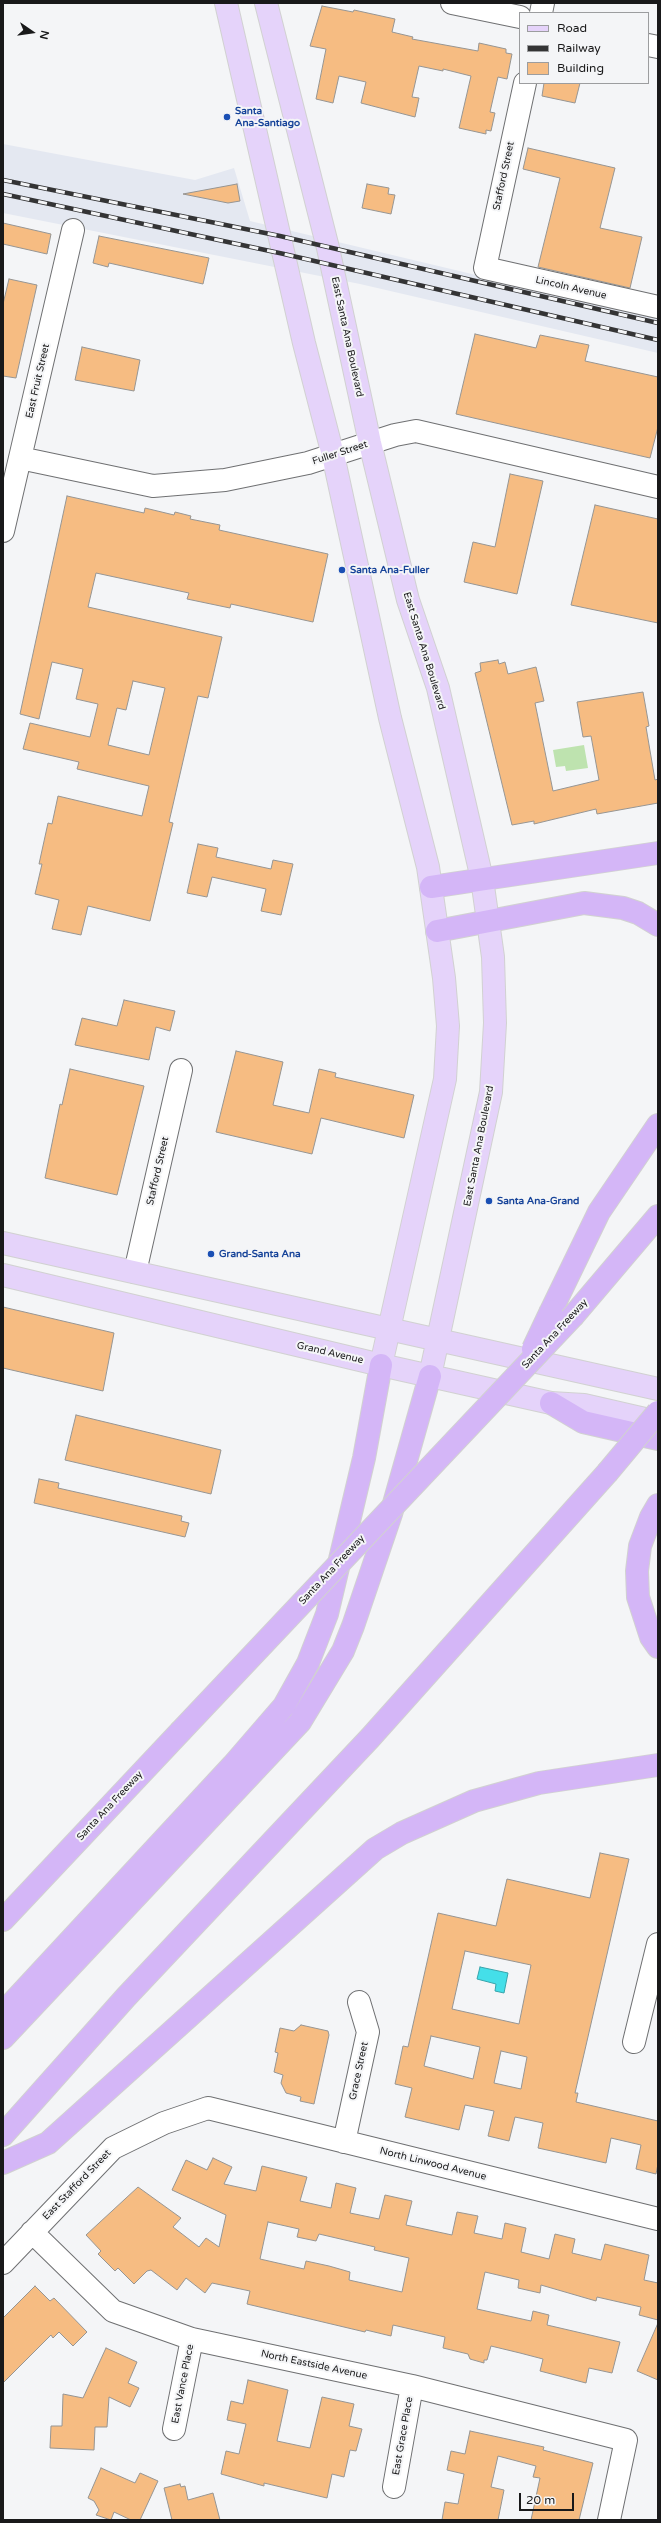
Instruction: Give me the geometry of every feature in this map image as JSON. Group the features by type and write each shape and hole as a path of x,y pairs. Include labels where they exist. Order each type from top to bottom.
{"highway":[{"path":"431,887 658,853"},
{"path":"437,931 584,903 623,908 638,912 658,925"},
{"path":"525,1367 599,1212 658,1126"},
{"name":"Santa Ana Freeway","path":"3,1920 574,1315 658,1216"},
{"path":"3,2013 228,1771 284,1706 308,1663 327,1614 360,1473 381,1365"},
{"path":"3,2038 300,1722 343,1651 353,1626 391,1514 430,1376"},
{"path":"551,1403 583,1422 658,1439"},
{"path":"3,2135 126,1997 376,1732 607,1473 658,1412"},
{"path":"658,1505 651,1517 640,1546 636,1571 638,1597 651,1637 658,1647"},
{"path":"3,2162 48,2143 375,1849 402,1833 474,1801 539,1783 658,1765"},
{"path":"3,2117 35,2099"}],"main road":[{"path":"226,3 304,343 332,455 390,718 428,867 448,1026 445,1079 381,1365"},
{"name":"East Santa Ana Boulevard","path":"270,5 328,248 370,443 408,600 438,688 482,879 493,957 494,1016 491,1092 430,1376"},
{"path":"3,1243 658,1389"},
{"name":"Grand Avenue","path":"3,1275 430,1376 551,1403 584,1406 658,1422"}],"street":[{"path":"452,3 519,17"},
{"name":"Stafford Street","path":"485,268 525,84"},
{"name":"East Fruit Street","path":"3,531 8,487 20,458 73,230"},
{"name":"Lincoln Avenue","path":"485,268 658,307"},
{"name":"Fuller Street","path":"20,458 153,486 225,480 311,463 370,443 416,431 658,487"},
{"name":"Stafford Street","path":"135,1272 181,1070"},
{"path":"634,2042 658,1944"},
{"name":"Grace Street","path":"344,2142 368,2032 359,2002"},
{"name":"North Linwood Avenue","path":"208,2108 658,2219"},
{"name":"East Stafford Street","path":"3,2263 113,2148 164,2123 208,2108"},
{"name":"North Eastside Avenue","path":"32,2232 113,2311 192,2338 412,2386 626,2440 609,2520"},
{"name":"East Vance Place","path":"174,2429 192,2338"},
{"name":"East Grace Place","path":"394,2487 412,2386"}],"shaded area":[{"path":"3,144 195,180 234,168 250,221 543,291 658,316 658,353 360,284 3,213"}],"green space":[{"path":"584,745 588,768 566,771 565,766 556,767 553,750"}],"water":[{"path":"480,1967 508,1973 504,1993 495,1991 496,1984 477,1979"}],"building":[{"path":"322,6 353,12 354,10 395,19 392,32 413,37 412,39 478,51 479,43 506,49 506,53 512,54 507,79 498,77 490,112 495,113 491,131 486,130 486,134 459,128 471,76 443,69 443,71 419,66 412,97 419,98 415,117 361,103 366,82 339,76 333,103 316,99 326,49 310,46"},
{"path":"544,84 580,84 575,103 542,96"},
{"path":"528,148 615,168 600,228 642,237 630,288 538,267 560,178 523,169"},
{"path":"237,184 240,201 228,203 183,194"},
{"path":"367,184 389,188 388,194 395,195 391,214 362,208"},
{"path":"3,223 51,234 47,254 3,244"},
{"path":"99,236 209,258 203,284 109,263 108,267 93,263"},
{"path":"9,279 37,285 16,378 3,376 3,304"},
{"path":"475,334 536,348 540,335 589,345 585,361 658,377 658,427 650,458 456,414"},
{"path":"82,347 140,360 134,391 75,380"},
{"path":"510,474 543,481 517,594 464,582 473,542 495,547"},
{"path":"67,496 144,513 145,508 174,515 175,512 191,516 190,519 220,525 219,530 328,554 313,622 231,604 230,608 187,599 189,593 96,573 88,607 222,637 208,698 198,696 169,822 173,823 150,921 88,906 81,935 52,929 59,900 35,894 42,864 39,864 48,823 52,824 58,796 142,816 149,786 77,769 79,762 23,749 30,723 90,737 98,704 76,699 83,669 52,662 39,719 20,714","holes":["133,681 165,688 149,755 108,745 117,708 126,710"]},
{"path":"595,505 658,519 658,623 571,605"},
{"path":"498,660 499,664 505,662 508,674 536,667 544,701 535,703 553,791 599,780 591,736 583,737 577,702 643,692 649,726 646,727 655,780 658,779 658,803 597,814 596,809 534,824 534,821 512,825 475,673 481,671 480,663"},
{"path":"198,844 218,848 216,857 271,869 273,860 293,864 281,915 261,911 266,889 212,877 207,897 187,893"},
{"path":"124,1000 175,1011 170,1031 156,1027 149,1060 75,1045 82,1018 117,1026"},
{"path":"236,1051 283,1062 273,1105 309,1113 319,1069 336,1073 335,1077 414,1095 404,1138 321,1118 312,1154 216,1132"},
{"path":"70,1069 144,1086 117,1195 45,1178 60,1104 62,1105"},
{"path":"3,1307 114,1333 103,1391 3,1368"},
{"path":"76,1415 221,1450 211,1494 65,1460"},
{"path":"39,1479 59,1483 58,1488 182,1516 181,1521 189,1523 185,1537 34,1503"},
{"path":"600,1853 629,1859 575,2093 578,2093 576,2102 658,2121 658,2164 656,2174 636,2169 641,2145 611,2138 606,2163 538,2148 543,2123 515,2117 509,2141 488,2136 494,2111 465,2105 459,2130 405,2117 412,2088 395,2084 403,2046 408,2047 438,1913 496,1926 507,1879 590,1898","holes":["465,1951 531,1965 519,2024 452,2009","431,2036 480,2047 473,2079 424,2066","501,2051 527,2057 521,2089 494,2083"]},
{"path":"301,2025 328,2031 329,2035 314,2104 300,2101 301,2097 286,2093 281,2083 283,2075 274,2072 278,2053 275,2052 280,2028 294,2031"},
{"path":"213,2158 232,2167 224,2184 256,2191 262,2166 307,2177 300,2201 331,2208 336,2183 356,2188 350,2213 379,2219 385,2195 412,2201 406,2225 452,2235 457,2212 478,2216 474,2233 502,2239 505,2223 526,2228 521,2252 549,2259 555,2234 575,2239 572,2253 601,2260 605,2244 649,2255 644,2280 658,2283 658,2320 639,2315 641,2307 597,2297 596,2301 541,2285 540,2293 518,2288 519,2280 485,2272 477,2309 531,2321 533,2311 549,2315 547,2325 620,2342 612,2373 589,2368 586,2383 540,2371 543,2359 491,2346 487,2360 484,2360 484,2363 470,2359 468,2354 443,2348 445,2337 393,2325 391,2336 366,2330 365,2332 247,2304 250,2291 212,2283 205,2293 186,2278 177,2290 151,2270 147,2271 134,2284 118,2268 115,2271 98,2254 101,2251 86,2235 138,2187 181,2218 173,2227 199,2247 206,2238 219,2247 226,2215 172,2190 186,2160 207,2170","holes":["268,2222 299,2229 297,2237 316,2241 319,2234 375,2247 374,2250 409,2258 402,2292 349,2280 350,2272 329,2266 306,2261 304,2269 260,2259"]},
{"path":"35,2286 50,2301 54,2298 87,2332 73,2346 59,2332 53,2338 51,2335 3,2383 3,2318"},
{"path":"658,2323 658,2380 637,2371"},
{"path":"106,2348 137,2362 128,2383 139,2388 130,2407 109,2397 107,2427 95,2427 94,2450 50,2448 51,2426 62,2426 63,2394 83,2398"},
{"path":"248,2380 288,2390 277,2441 310,2448 322,2397 354,2404 349,2426 362,2429 356,2451 350,2450 344,2477 332,2474 327,2498 264,2483 264,2486 221,2474 226,2451 239,2454 246,2424 227,2420 231,2401 243,2404"},
{"path":"470,2431 544,2447 543,2450 593,2463 579,2520 531,2520 540,2478 533,2477 536,2466 498,2456 491,2487 504,2490 498,2520 442,2520 445,2502 458,2504 464,2474 447,2470 451,2451 465,2454"},
{"path":"101,2468 135,2483 140,2473 158,2481 140,2520 131,2520 114,2512 111,2520 96,2515 99,2510 94,2501 88,2498"},
{"path":"180,2484 181,2487 185,2486 188,2500 213,2493 220,2520 172,2520 164,2488"}],"railway":[{"path":"3,180 280,236 658,323"},
{"path":"3,194 284,254 658,340"}],"place":[{"name":"Santa Ana-Santiago","path":"227,117"},
{"name":"Santa Ana-Fuller","path":"342,570"},
{"name":"Santa Ana-Grand","path":"489,1201"},
{"name":"Grand-Santa Ana","path":"211,1254"}]}
